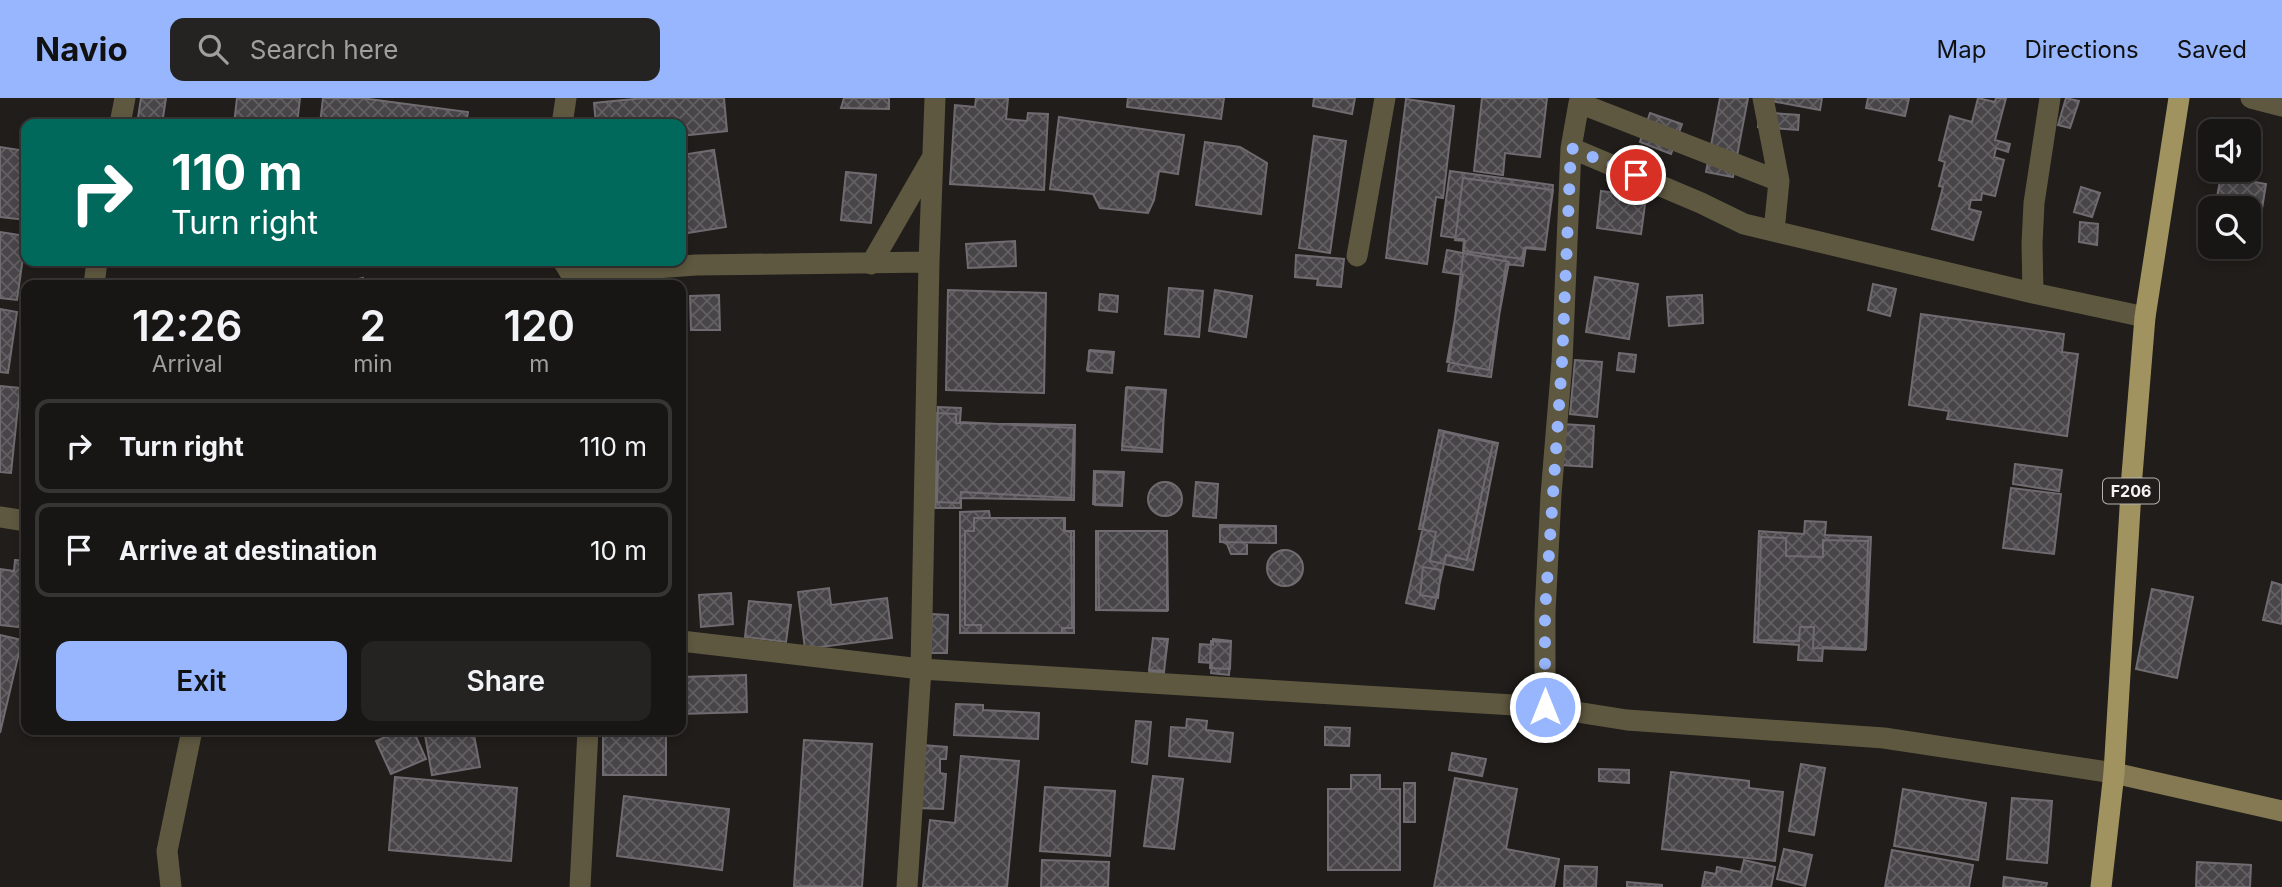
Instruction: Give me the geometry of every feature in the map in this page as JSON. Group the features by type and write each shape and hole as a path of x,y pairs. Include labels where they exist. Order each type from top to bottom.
{"main road":[{"name":"F206","path":"2102,887 2113,773 2132,475 2146,317 2179,98"}],"street":[{"path":"121,119 125,98"},
{"path":"563,119 566,98"},
{"path":"907,887 921,669 935,98"},
{"path":"1357,256 1385,98"},
{"path":"1763,98 1779,181 1774,230"},
{"path":"2033,293 2034,203 2050,98"},
{"path":"2252,98 2282,106"},
{"path":"1545,707 1545,612 1562,362 1571,148 1580,101 1779,181"},
{"path":"1571,148 1744,224 2146,317"},
{"path":"871,264 933,157"},
{"path":"686,266 929,262"},
{"path":"566,266 571,274 682,266"},
{"path":"0,516 21,520"},
{"path":"686,642 921,669 1545,707 1627,720 1884,738 2113,773 2282,811"},
{"path":"171,887 167,851 191,735"},
{"path":"580,887 588,735"}],"building":[{"path":"141,98 166,98 163,119 138,119"},
{"path":"237,98 300,98 298,119 235,119"},
{"path":"323,98 361,98 468,112 467,119 321,119"},
{"path":"644,98 724,98 727,131 686,135 686,119 596,119 594,103"},
{"path":"844,98 889,98 889,109 841,108"},
{"path":"976,98 1008,98 1006,119 1027,121 1028,113 1048,114 1044,190 950,184 955,105 975,107"},
{"path":"1128,98 1224,98 1221,119 1127,107"},
{"path":"1314,98 1355,98 1352,114 1313,106"},
{"path":"1482,98 1547,98 1540,157 1505,153 1503,175 1474,171"},
{"path":"1720,98 1748,98 1733,177 1706,172"},
{"path":"1755,98 1822,98 1820,110"},
{"path":"1868,98 1909,98 1905,116 1866,108"},
{"path":"1978,98 1995,102 1996,98 2006,98 1995,140 2010,144 2008,152 1996,148 1994,157 2004,160 1995,196 1982,193 1981,200 1971,200 1969,209 1981,212 1973,240 1932,229 1943,187 1939,186 1945,162 1939,160 1950,116 1972,122"},
{"path":"2066,98 2079,101 2070,128 2058,125"},
{"path":"1406,99 1454,106 1443,198 1436,197 1427,264 1386,258"},
{"path":"1759,112 1799,115 1798,130 1758,127"},
{"path":"1650,113 1682,124 1671,154 1640,142"},
{"path":"1059,117 1184,135 1178,174 1159,171 1154,200 1148,213 1100,208 1093,194 1050,189"},
{"path":"1314,136 1346,141 1330,253 1299,248"},
{"path":"1205,142 1240,147 1267,163 1261,214 1196,205"},
{"path":"0,147 21,150 21,219 0,217"},
{"path":"714,150 726,227 686,233 686,154"},
{"path":"1450,171 1553,185 1545,250 1524,248 1522,259 1463,251 1464,239 1441,236"},
{"path":"846,172 876,175 871,223 841,220"},
{"path":"1463,178 1553,190 1545,249 1526,247 1523,266 1506,264 1491,377 1448,371 1465,241 1455,240"},
{"path":"2220,182 2266,184 2261,215 2261,196 2217,196"},
{"path":"2081,187 2100,193 2092,217 2074,212"},
{"path":"1601,191 1646,197 1641,234 1597,228"},
{"path":"2080,222 2098,224 2097,245 2079,242"},
{"path":"0,232 21,235 22,266 17,300 0,298"},
{"path":"1015,241 1016,266 968,268 966,244"},
{"path":"1447,250 1509,262 1489,370 1447,362 1463,275 1443,272"},
{"path":"1296,255 1344,259 1341,287 1317,285 1318,279 1295,277"},
{"path":"1595,277 1638,284 1629,339 1586,332"},
{"path":"1873,284 1896,289 1890,316 1868,310"},
{"path":"1169,288 1203,291 1199,337 1165,334"},
{"path":"948,290 1046,293 1044,393 946,390"},
{"path":"1215,290 1252,296 1246,337 1209,331"},
{"path":"1100,294 1118,296 1117,312 1099,310"},
{"path":"719,295 720,330 691,330 690,296"},
{"path":"1702,295 1703,323 1669,326 1667,297"},
{"path":"0,309 17,312 8,373 0,372"},
{"path":"1921,314 2064,334 2062,352 2078,354 2067,436 1947,419 1949,411 1909,405"},
{"path":"686,329 687,407 686,407"},
{"path":"1090,350 1114,352 1112,373 1087,370"},
{"path":"1089,351 1113,353 1112,373 1088,371"},
{"path":"1619,353 1636,355 1634,372 1617,370"},
{"path":"1575,360 1602,362 1597,417 1570,414"},
{"path":"0,386 20,388 11,473 0,472"},
{"path":"1127,387 1166,390 1161,450 1122,446"},
{"path":"1126,388 1165,390 1162,452 1122,450"},
{"path":"938,407 961,408 960,422 1074,428 1071,498 961,492 960,503 937,502 938,462 931,462 932,440 937,441"},
{"path":"937,413 956,414 956,423 1075,425 1074,500 961,498 961,508 935,508"},
{"path":"1562,424 1594,426 1592,467 1560,465"},
{"path":"1439,430 1498,443 1473,570 1430,561 1436,532 1419,529"},
{"path":"1444,432 1493,443 1467,560 1446,555 1434,609 1406,603"},
{"path":"2015,464 2062,470 2059,491 2013,484"},
{"path":"1094,471 1124,472 1122,505 1093,504"},
{"path":"1095,472 1123,473 1122,506 1095,505"},
{"path":"1165,482 1177,487 1182,499 1177,511 1165,516 1153,511 1148,499 1153,487"},
{"path":"1196,482 1218,484 1216,518 1193,516"},
{"path":"2011,488 2061,494 2054,554 2003,548"},
{"path":"989,511 990,518 1065,518 1065,531 1074,531 1074,633 960,633 960,512"},
{"path":"974,518 1064,518 1064,531 1071,532 1072,628 1062,628 1062,633 981,633 981,625 965,625 965,531 974,531"},
{"path":"1805,521 1826,522 1825,535 1871,537 1866,649 1823,647 1822,661 1798,660 1799,645 1754,642 1759,531 1804,534"},
{"path":"1220,525 1276,526 1276,543 1220,542"},
{"path":"1275,526 1276,543 1247,543 1247,554 1231,554 1227,544 1220,541 1220,527"},
{"path":"1096,531 1167,531 1167,611 1096,610"},
{"path":"1098,531 1167,531 1168,610 1099,610"},
{"path":"1761,537 1786,538 1786,556 1823,557 1823,540 1868,541 1865,650 1813,648 1814,627 1800,627 1799,641 1758,640"},
{"path":"1285,550 1297,556 1303,568 1297,580 1285,586 1273,580 1267,568 1273,556"},
{"path":"15,560 21,561 21,627 0,625 0,569 14,571"},
{"path":"1423,567 1441,570 1438,598 1420,595"},
{"path":"2272,582 2282,585 2282,624 2263,620"},
{"path":"829,588 831,605 887,598 892,638 805,649 798,592"},
{"path":"2152,589 2193,597 2177,678 2136,669"},
{"path":"731,593 733,624 701,627 699,595"},
{"path":"749,601 791,605 786,642 745,637"},
{"path":"932,614 948,615 947,653 930,653"},
{"path":"0,635 21,640 21,644 0,733"},
{"path":"1153,638 1168,639 1164,671 1149,670"},
{"path":"1153,638 1167,640 1164,673 1149,672"},
{"path":"1213,639 1231,641 1229,675 1211,673 1212,663 1199,662 1200,644 1213,645"},
{"path":"1211,641 1231,642 1230,669 1210,668"},
{"path":"746,675 747,712 686,714 686,677"},
{"path":"956,704 983,705 983,710 1039,713 1038,739 954,735"},
{"path":"1187,719 1207,721 1206,730 1233,733 1230,762 1169,756 1171,727 1186,728"},
{"path":"1136,721 1151,722 1147,764 1132,762"},
{"path":"1325,727 1350,728 1349,746 1325,745"},
{"path":"390,735 415,735 426,759 391,774 376,741"},
{"path":"425,735 474,735 480,767 432,775"},
{"path":"603,735 666,735 666,775 603,775"},
{"path":"804,740 872,744 862,887 794,886"},
{"path":"922,745 947,747 946,759 940,759 940,773 946,774 943,809 918,808"},
{"path":"1452,753 1486,759 1482,776 1449,770"},
{"path":"961,756 1019,761 1007,887 923,887 930,820 955,823"},
{"path":"1801,764 1825,768 1814,835 1789,831"},
{"path":"1599,769 1629,770 1629,783 1599,781"},
{"path":"1671,772 1749,781 1749,788 1783,792 1775,861 1662,849"},
{"path":"1351,775 1380,775 1380,789 1400,789 1400,870 1328,870 1328,789 1351,789"},
{"path":"1153,776 1183,779 1174,849 1144,846"},
{"path":"395,777 517,788 511,861 389,850"},
{"path":"1455,778 1517,789 1506,849 1559,859 1554,887 1434,887"},
{"path":"1404,783 1415,783 1415,822 1404,822"},
{"path":"1045,787 1115,791 1110,856 1040,851"},
{"path":"1903,789 1986,803 1978,860 1894,846"},
{"path":"624,796 729,809 722,870 617,856"},
{"path":"2012,798 2052,801 2047,863 2007,859"},
{"path":"1784,849 1812,855 1805,886 1777,879"},
{"path":"1892,850 1973,865 1969,887 1885,887"},
{"path":"1042,860 1109,862 1108,887 1041,887"},
{"path":"1744,860 1775,867 1771,887 1702,887 1705,872 1716,874 1717,867 1741,872"},
{"path":"2197,862 2251,865 2250,887 2196,887"},
{"path":"1565,866 1597,867 1596,887 1564,887"},
{"path":"2004,877 2047,883 2046,887 2003,887"},
{"path":"1627,882 1662,885 1662,887 1627,887"}],"route":[{"path":"1545,707 1545,612 1562,362 1571,148 1636,175"}]}
